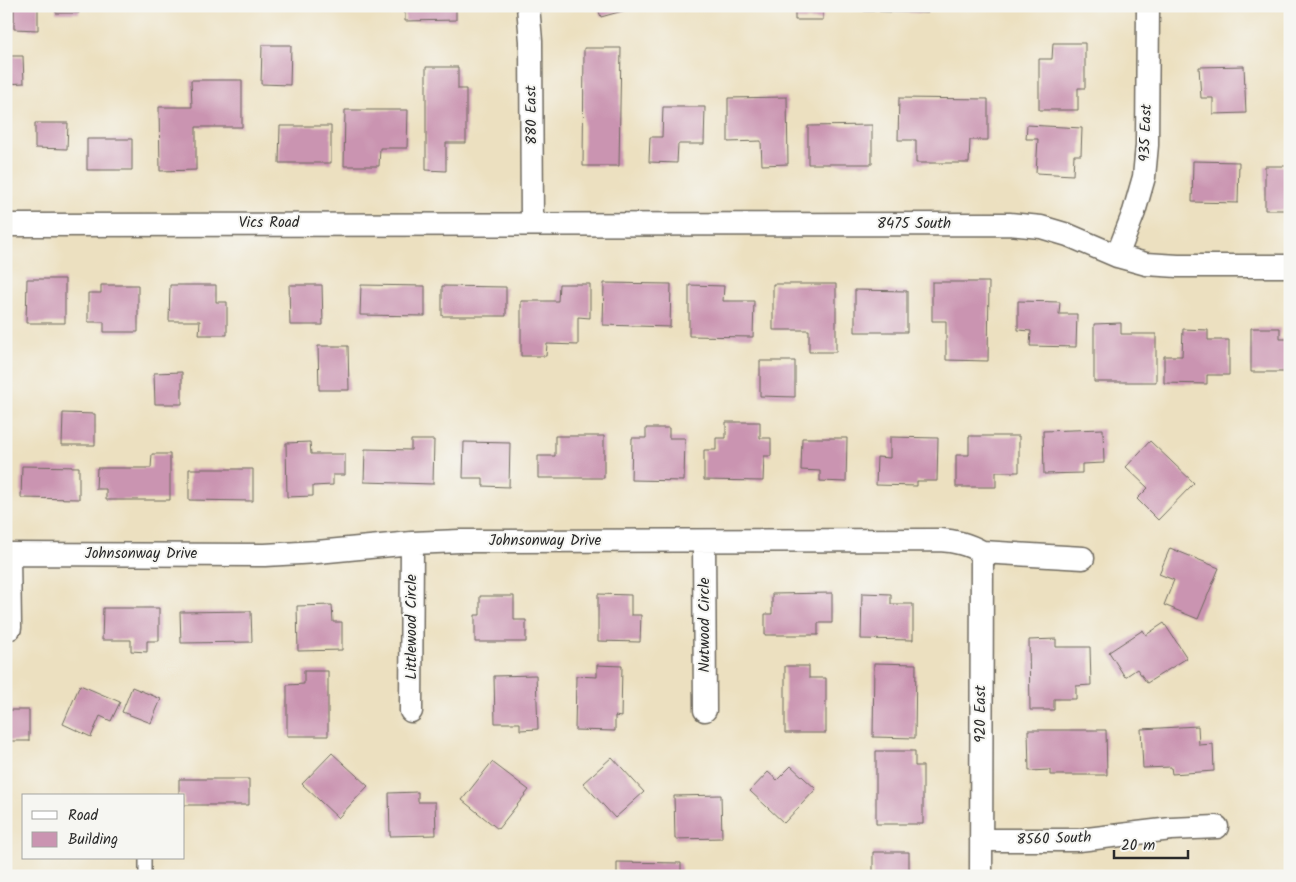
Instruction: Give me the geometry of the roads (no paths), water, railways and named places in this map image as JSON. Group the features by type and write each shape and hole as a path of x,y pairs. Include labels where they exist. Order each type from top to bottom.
{"street":[{"name":"880 East","path":"528,6 531,41 532,224"},
{"name":"935 East","path":"1117,256 1134,212 1144,177 1147,145 1148,6"},
{"name":"Vics Road","path":"6,225 234,223 532,224"},
{"name":"8475 South","path":"532,224 1009,224 1042,226 1117,256 1146,264 1178,266 1290,266"},
{"name":"Johnsonway Drive","path":"7,554 266,555 460,541 939,540 963,543 982,552 1083,558"},
{"name":"Nutwood Circle","path":"704,541 705,710"},
{"name":"Littlewood Circle","path":"411,711 412,543"},
{"name":"920 East","path":"981,876 982,552"},
{"path":"7,554 10,628"},
{"name":"8560 South","path":"981,840 1079,840 1171,829 1217,826"}],"lane":[{"path":"145,860 145,876"}]}
